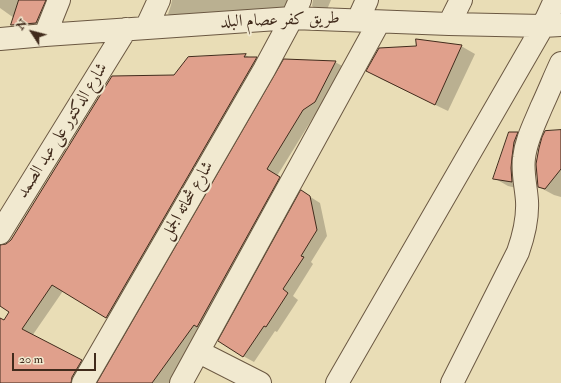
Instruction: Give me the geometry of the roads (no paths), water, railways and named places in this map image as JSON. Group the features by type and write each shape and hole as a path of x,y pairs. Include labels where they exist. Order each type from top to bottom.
{"street":[{"path":"45,35 59,0"},
{"name":"شارع الدكتور على عبد الصمد","path":"0,233 136,28 159,0"},
{"path":"358,20 367,0"},
{"path":"449,24 461,0"},
{"path":"337,383 552,25 555,0"},
{"name":"طريق كفر عصام البلد","path":"0,39 136,28 296,9 358,20 379,22 552,25"},
{"name":"شارع شحاته الجمل","path":"83,383 264,70 296,9"},
{"path":"181,383 379,22"},
{"path":"452,383 518,252 524,235 527,217 527,200 523,172 526,145 530,130 561,63"},
{"path":"198,352 260,383"}]}
